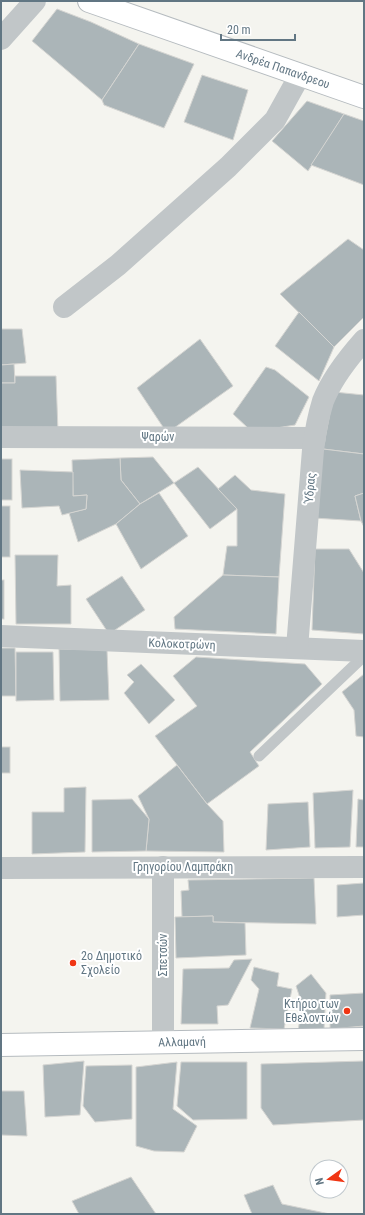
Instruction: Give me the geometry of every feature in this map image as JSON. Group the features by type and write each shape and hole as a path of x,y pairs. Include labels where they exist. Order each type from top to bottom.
{"street":[{"path":"1,40 35,1"},
{"name":"Ανδρέα Παπανδρεου","path":"89,1 364,97"},
{"path":"64,307 118,265 255,140 275,120 300,74"},
{"name":"Ύδρας","path":"297,648 315,438 326,394 340,369 364,340"},
{"name":"Ψαρών","path":"1,437 315,438"},
{"name":"Κολοκοτρώνη","path":"1,636 364,651"},
{"name":"Σπετσών","path":"163,867 163,1042"},
{"name":"Γρηγορίου Λαμπράκη","path":"1,868 364,867"},
{"name":"Αλλαμανή","path":"1,1045 364,1039"}],"lane":[{"path":"259,756 364,656"}],"building":[{"path":"57,9 91,22 139,44 102,100 32,41"},
{"path":"139,44 194,64 164,128 104,105 102,100"},
{"path":"202,75 248,90 233,140 184,122"},
{"path":"307,101 344,114 308,171 272,141"},
{"path":"344,114 364,121 364,185 311,165"},
{"path":"348,239 364,250 364,317 334,347 280,294"},
{"path":"299,312 334,347 319,381 275,346"},
{"path":"1,329 22,329 26,363 1,365"},
{"path":"200,339 233,386 167,433 137,388"},
{"path":"14,364 15,383 1,383 1,365"},
{"path":"266,367 275,370 309,397 295,425 264,430 248,428 233,414"},
{"path":"15,376 56,376 58,432 1,433 1,383 15,383"},
{"path":"334,392 364,395 364,454 323,449"},
{"path":"323,449 364,454 364,493 355,496 361,521 314,518"},
{"path":"153,457 174,483 140,504 121,480 120,458"},
{"path":"120,458 121,480 140,504 116,524 78,542 69,513 86,509 87,495 73,496 72,460"},
{"path":"1,459 12,459 12,500 1,500"},
{"path":"198,467 237,509 210,529 174,483"},
{"path":"20,470 73,472 73,496 87,495 86,509 62,515 59,506 22,508"},
{"path":"235,475 251,490 285,494 279,577 223,575 227,546 237,546 237,509 218,489"},
{"path":"159,493 188,536 141,569 116,524 140,504"},
{"path":"364,493 364,527 361,521 355,496"},
{"path":"1,506 10,506 10,557 1,557"},
{"path":"315,549 349,549 364,573 364,634 312,630"},
{"path":"15,555 58,555 57,586 71,585 71,624 16,624"},
{"path":"223,575 279,577 276,634 175,629 174,617"},
{"path":"122,576 145,610 109,634 86,599"},
{"path":"1,580 4,580 4,619 1,619"},
{"path":"1,648 15,648 16,696 1,696"},
{"path":"59,649 107,650 109,700 60,701"},
{"path":"16,652 53,652 54,700 16,701"},
{"path":"196,657 305,664 322,684 250,752 259,766 207,804 155,736 197,706 173,676"},
{"path":"141,664 175,700 149,724 124,693 134,682 127,675"},
{"path":"364,674 364,737 356,736 354,710 342,692"},
{"path":"1,747 10,747 10,773 1,773"},
{"path":"177,765 207,804 223,821 224,852 146,851 149,819 138,796"},
{"path":"86,787 85,852 32,854 32,812 64,812 64,788"},
{"path":"353,790 350,847 315,848 313,793"},
{"path":"132,799 149,819 146,851 92,852 92,800"},
{"path":"358,799 364,800 364,847 356,847"},
{"path":"308,802 310,847 266,850 268,804"},
{"path":"314,878 316,924 213,922 213,916 182,917 181,891 189,890 188,880"},
{"path":"364,883 364,915 337,917 337,885"},
{"path":"213,916 213,922 245,923 246,955 176,958 175,917"},
{"path":"252,959 228,1005 217,1006 218,1024 181,1024 183,969 229,968 234,960"},
{"path":"254,967 279,973 277,986 292,989 284,1029 250,1028 259,989 251,980"},
{"path":"311,974 326,993 324,1029 298,1031 302,1004 296,986"},
{"name":"Κτήριο των Εθελοντών","path":"364,993 364,1026 330,1029 330,995"},
{"path":"84,1061 80,1115 45,1117 43,1065"},
{"path":"364,1061 364,1120 273,1125 261,1108 261,1064"},
{"path":"177,1062 173,1109 197,1126 184,1152 154,1151 136,1146 136,1067"},
{"path":"181,1062 247,1062 247,1119 193,1120 177,1106"},
{"path":"132,1065 132,1119 95,1122 83,1106 86,1066"},
{"path":"1,1091 24,1091 27,1136 1,1135"},
{"path":"131,1177 156,1214 79,1214 72,1201"},
{"path":"273,1185 282,1204 330,1214 252,1214 244,1195"}],"place":[{"name":"2ο Δημοτικό Σχολείο","path":"73,963"},
{"name":"Κτήριο των Εθελοντών","path":"347,1011"}]}
